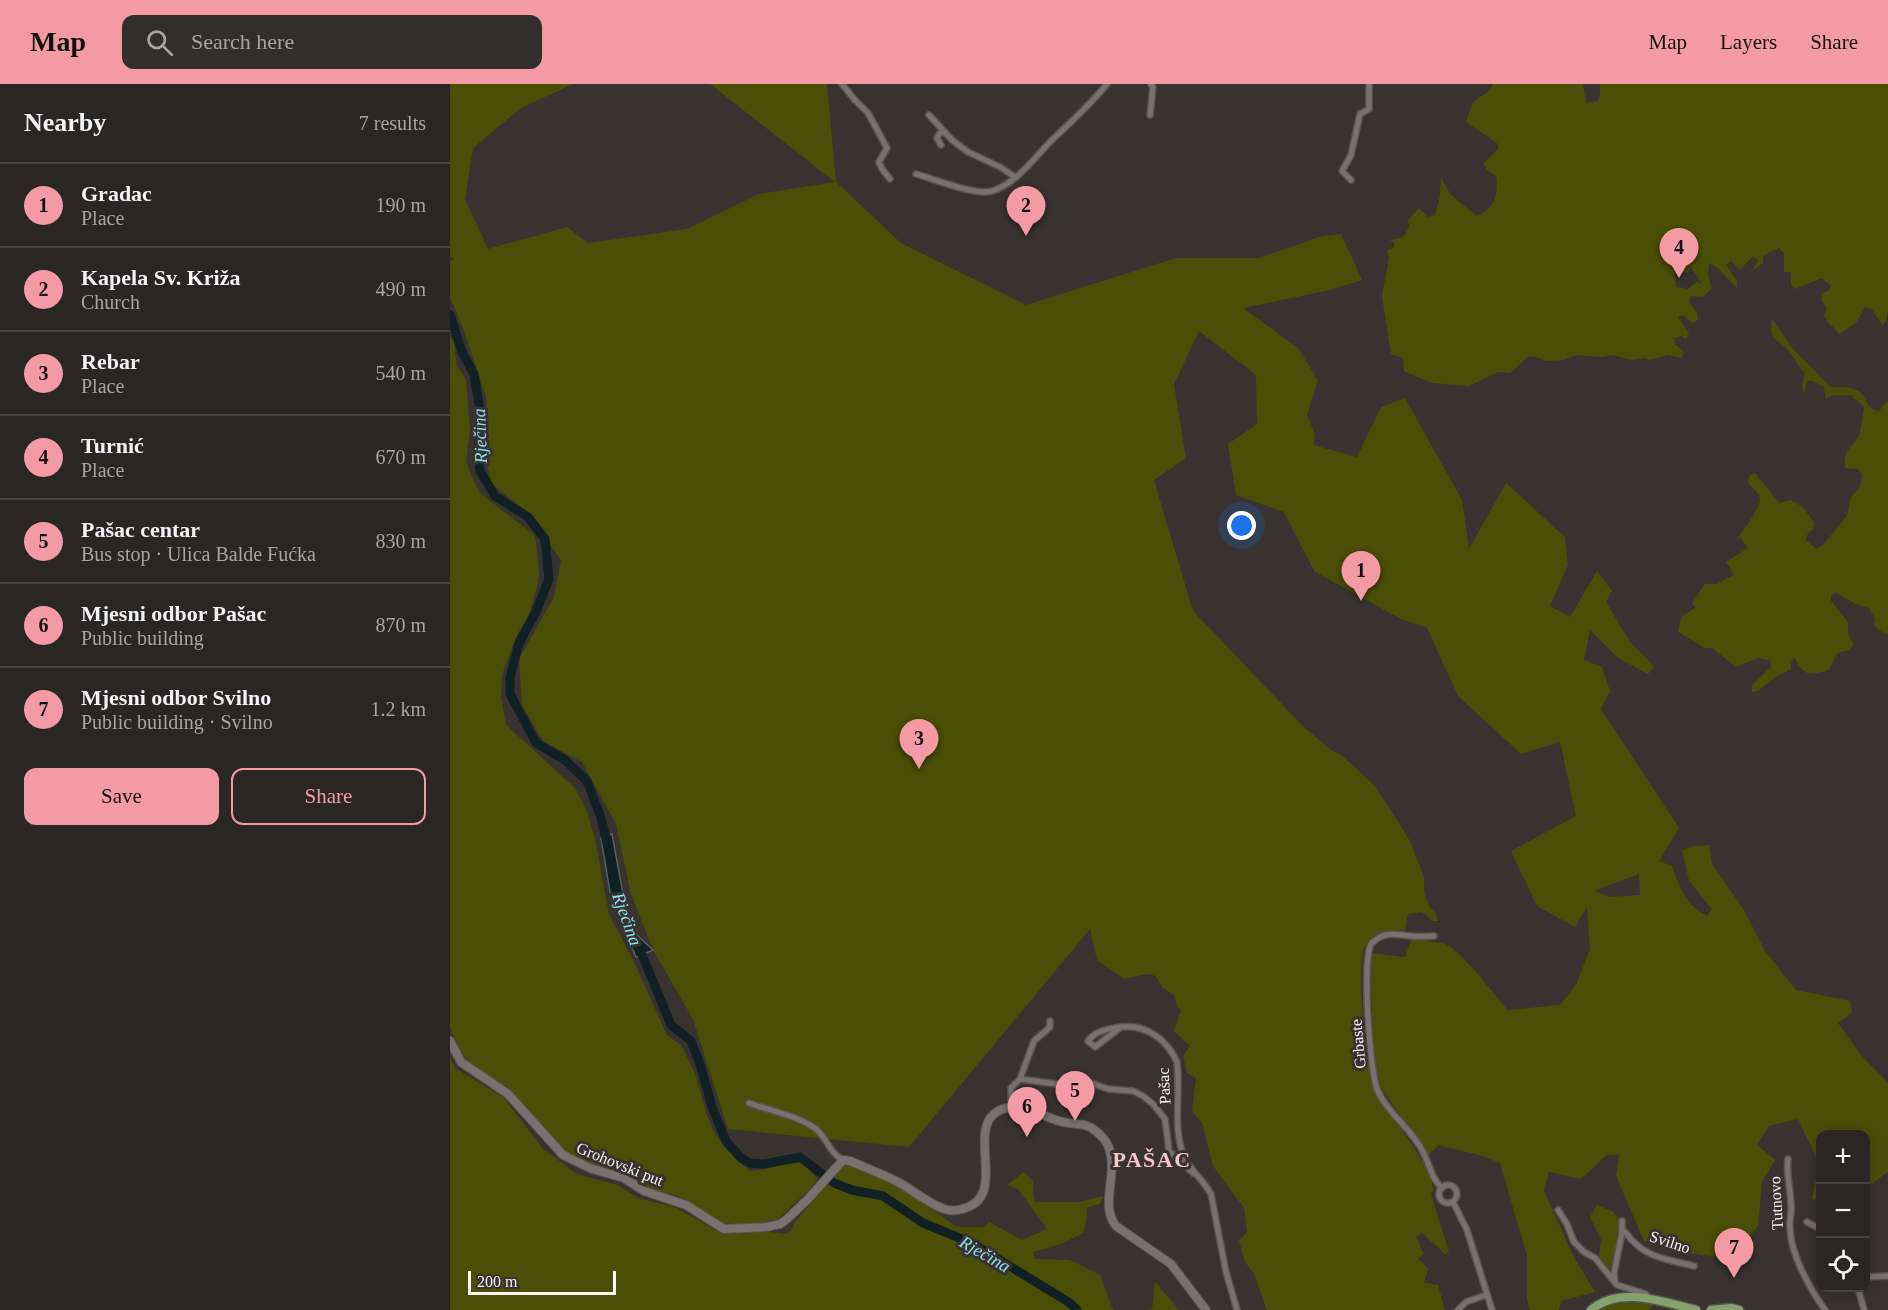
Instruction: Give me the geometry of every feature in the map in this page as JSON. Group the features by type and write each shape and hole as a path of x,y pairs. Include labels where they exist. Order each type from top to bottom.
{"main road":[{"name":"Grohovski put","path":"450,1041 461,1062 508,1094 563,1155 592,1169 624,1178 644,1191 686,1205 724,1229 767,1227 787,1220 840,1162"},
{"path":"840,1162 850,1161 896,1181 942,1208 960,1210 977,1202 982,1194 987,1164 985,1133 987,1124 996,1112 1011,1107 1061,1122 1087,1126 1099,1134 1110,1152 1111,1187 1108,1212 1111,1220 1116,1226 1171,1264 1206,1310"},
{"path":"1591,1310 1615,1298 1628,1297 1649,1299 1696,1310"},
{"path":"1713,1310 1731,1308 1739,1310"}],"street":[{"path":"842,84 868,113 879,132 886,148 879,162 890,179"},
{"path":"916,174 980,192 992,191 1015,177 1087,107 1107,84"},
{"path":"1150,114 1153,87 1151,84"},
{"path":"1351,180 1342,171 1351,155 1360,114 1369,109 1369,84"},
{"path":"929,114 943,132 968,152 1000,166 1015,177"},
{"path":"941,145 937,138 943,132"},
{"name":"Grbaste","path":"1434,936 1393,933 1381,937 1368,948 1366,960 1369,1038 1377,1089 1418,1143 1436,1182 1442,1188"},
{"path":"1011,1107 1011,1088 1020,1079 1034,1041 1050,1027 1050,1021"},
{"name":"Pašac","path":"1120,1027 1127,1025 1153,1033 1167,1045 1173,1054 1179,1071 1180,1139 1183,1154 1197,1176"},
{"path":"1120,1027 1095,1047 1088,1041 1107,1028 1120,1027"},
{"name":"Pašac","path":"1020,1079 1064,1085 1090,1083 1108,1089 1133,1091 1143,1096 1165,1119 1169,1151 1205,1184 1210,1194 1226,1272 1237,1310"},
{"path":"749,1103 813,1127 825,1137 832,1154 840,1162"},
{"name":"Tutnovo","path":"1788,1160 1791,1237 1808,1283 1825,1310"},
{"name":"Grbaste","path":"1442,1188 1447,1186 1455,1189 1457,1194 1453,1202"},
{"name":"Grbaste","path":"1442,1188 1440,1196 1443,1201 1453,1202"},
{"name":"Grbaste","path":"1453,1202 1467,1230 1492,1310"},
{"path":"1558,1210 1568,1224 1574,1242 1584,1252 1595,1258 1617,1285 1646,1294 1649,1299"},
{"path":"1614,1282 1622,1221"},
{"name":"Tutnovo","path":"1807,1222 1816,1226"},
{"name":"Svilno","path":"1622,1233 1625,1232 1635,1244 1649,1254 1694,1266"},
{"path":"1870,1277 1888,1276"},
{"path":"1859,1292 1864,1310"},
{"path":"1458,1310 1466,1302 1486,1295"}],"shaded area":[{"path":"450,84 573,84 521,108 473,148 465,199 488,249 567,227 588,243 687,229 759,194 835,182 710,84 827,84 836,182 901,243 1026,305 1176,258 1259,258 1322,236 1341,234 1362,280 1330,290 1243,308 1298,348 1318,380 1307,415 1315,434 1313,445 1357,457 1381,407 1405,398 1462,500 1469,549 1506,483 1565,537 1568,565 1550,606 1570,617 1597,571 1612,591 1606,602 1630,642 1654,666 1648,674 1618,658 1590,630 1584,660 1602,667 1610,691 1601,709 1679,828 1659,861 1672,866 1684,895 1707,916 1712,909 1689,881 1682,850 1693,846 1709,845 1712,864 1744,910 1765,951 1796,990 1850,1001 1852,1013 1838,1023 1860,1054 1888,1083 1888,1172 1870,1185 1870,1130 1816,1130 1816,1157 1798,1119 1769,1126 1757,1145 1775,1160 1762,1182 1758,1226 1734,1259 1678,1252 1644,1241 1616,1176 1619,1154 1607,1155 1581,1179 1549,1172 1544,1191 1575,1259 1595,1292 1561,1301 1559,1310 1530,1310 1527,1299 1527,1256 1500,1163 1483,1156 1438,1145 1428,1156 1380,1087 1373,1047 1370,953 1405,957 1411,940 1432,939 1426,941 1445,944 1460,955 1508,1010 1560,1005 1576,985 1590,949 1587,907 1575,927 1537,906 1511,851 1576,816 1560,742 1521,754 1458,696 1427,628 1399,618 1314,571 1284,512 1236,495 1228,444 1257,424 1256,375 1199,331 1174,384 1186,458 1154,480 1193,611 1303,726 1331,750 1344,757 1376,787 1410,841 1424,877 1424,892 1438,921 1433,921 1422,912 1408,914 1405,930 1388,931 1372,938 1365,947 1361,974 1366,1039 1375,1088 1421,1159 1434,1190 1431,1194 1449,1252 1445,1254 1422,1233 1416,1236 1424,1254 1418,1258 1428,1269 1424,1283 1438,1285 1445,1310 1267,1310 1254,1274 1245,1262 1239,1241 1247,1232 1244,1208 1213,1166 1202,1123 1192,1111 1196,1078 1187,1073 1183,1056 1190,1046 1174,1031 1181,1009 1177,1008 1175,996 1162,987 1156,976 1147,974 1124,979 1097,960 1090,929 909,1147 728,1129 693,1019 653,950 631,894 616,824 582,762 543,741 522,705 519,659 554,597 561,560 527,512 492,484 484,453 486,397 450,297 450,262 454,259 450,256","holes":["1639,874 1640,895 1610,897 1594,891"]},
{"path":"1493,84 1583,84 1586,103 1598,101 1600,84 1888,84 1888,311 1886,321 1882,325 1872,309 1865,307 1856,323 1840,334 1827,321 1824,315 1827,309 1821,299 1822,293 1828,291 1831,286 1822,278 1795,289 1791,285 1791,272 1784,272 1784,253 1779,248 1763,256 1763,263 1752,271 1758,260 1753,256 1740,270 1731,261 1726,265 1737,281 1737,288 1719,269 1709,263 1708,275 1712,288 1703,297 1691,296 1689,302 1697,313 1698,320 1692,323 1683,315 1678,317 1689,334 1686,339 1681,336 1674,338 1675,344 1684,352 1681,358 1669,355 1650,360 1644,358 1631,360 1613,355 1601,357 1576,355 1564,360 1546,361 1534,356 1528,357 1510,373 1498,372 1469,386 1432,383 1404,371 1403,358 1391,354 1382,296 1389,257 1387,250 1394,248 1394,243 1390,240 1403,237 1410,226 1407,221 1419,208 1428,217 1435,215 1440,196 1441,178 1451,195 1477,216 1492,205 1497,188 1496,176 1486,169 1484,163 1498,149 1497,143 1466,122 1473,102 1489,91","holes":["1691,267 1702,284 1697,282 1688,289 1676,287 1675,274 1688,273"]},
{"path":"1772,319 1794,350 1831,387 1856,390 1862,394 1870,407 1879,411 1888,400 1888,634 1883,633 1874,625 1875,619 1869,608 1858,605 1836,593 1831,595 1831,601 1848,622 1848,634 1854,645 1849,650 1837,653 1829,670 1812,674 1800,668 1794,657 1791,669 1774,678 1758,691 1752,692 1752,685 1771,667 1770,660 1758,658 1736,667 1712,648 1705,648 1678,632 1681,617 1695,608 1692,603 1705,584 1717,584 1734,575 1726,562 1748,548 1740,537 1735,541 1760,502 1758,494 1748,483 1749,476 1755,473 1779,503 1791,500 1803,507 1814,523 1806,540 1816,549 1822,546 1847,516 1851,497 1860,487 1862,475 1858,469 1845,468 1845,461 1848,451 1860,432 1864,407 1851,395 1832,395 1826,399 1824,387 1813,381 1807,381 1804,393 1802,386 1805,373 1787,349 1773,337"},
{"path":"450,335 454,344 457,366 466,380 470,430 466,460 471,475 480,493 533,534 536,541 539,573 537,587 529,614 516,637 502,675 501,697 506,725 575,788 586,809 595,838 609,914 635,964 667,1035 681,1045 695,1073 714,1132 726,1149 750,1171 803,1163 818,1179 777,1220 747,1224 723,1223 680,1197 643,1186 620,1171 600,1167 565,1152 511,1090 469,1062 459,1049 450,1028"},
{"path":"450,1058 455,1068 504,1098 543,1149 577,1174 618,1185 638,1198 677,1208 722,1234 770,1232 786,1234 844,1165 903,1189 957,1227 984,1227 989,1222 1022,1240 1047,1229 1018,1189 1007,1185 1024,1172 1033,1181 1035,1202 1080,1202 1103,1196 1100,1204 1087,1207 1087,1219 1083,1233 1061,1244 1033,1252 1035,1259 1070,1260 1100,1275 1113,1310 450,1310"},
{"path":"1816,1178 1816,1200 1812,1199"},
{"path":"1597,1205 1612,1211 1620,1219 1613,1264 1608,1272 1599,1255 1601,1239 1590,1217"},
{"path":"1155,1282 1179,1310 1146,1310 1152,1309"},
{"path":"1621,1301 1646,1302 1653,1305 1649,1310 1599,1310"}],"water":[{"path":"612,834 625,905 638,936 653,950 636,957 611,898 601,838"}],"waterway":[{"name":"Rječina","path":"450,315 462,352 474,374 481,416 478,452 480,471 495,496 528,517 545,539 549,579 536,612 519,643 510,678 510,694 536,743 565,760 587,781 601,818 608,847"},
{"name":"Rječina","path":"638,945 671,1025 691,1041 712,1107 726,1141 741,1158 750,1163 764,1164 800,1157 834,1183 852,1190 883,1196 923,1223 972,1243 1070,1303 1077,1310"}],"place":[{"name":"Kapela Sv. Križa","path":"1026,236"},
{"name":"Turnić","path":"1679,278"},
{"name":"Gradac","path":"1361,601"},
{"name":"Rebar","path":"919,769"},
{"name":"Pašac centar","path":"1075,1121"},
{"name":"Mjesni odbor Pašac","path":"1027,1137"},
{"name":"Mjesni odbor Svilno","path":"1734,1278"}],"district":[{"name":"PAŠAC","path":"1152,1159"}]}
